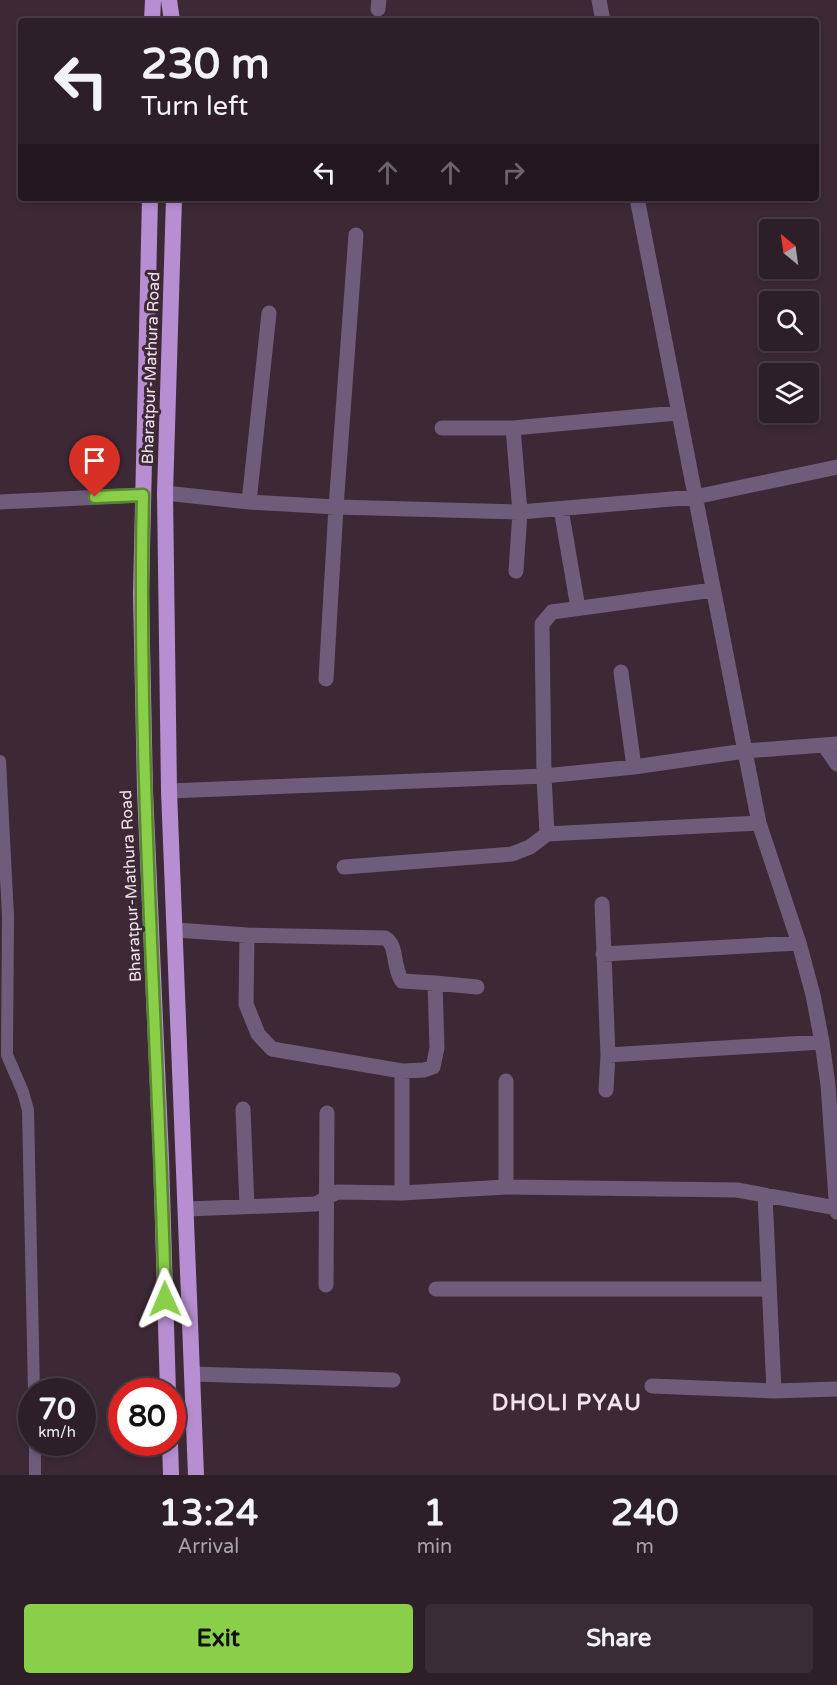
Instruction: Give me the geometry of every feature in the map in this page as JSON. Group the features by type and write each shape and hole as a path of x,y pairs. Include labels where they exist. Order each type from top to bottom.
{"highway":[{"path":"152,18 153,0"},
{"path":"169,0 172,18"},
{"name":"Bharatpur-Mathura Road","path":"150,201 141,594 145,790 168,1378"},
{"name":"Bharatpur-Mathura Road","path":"174,201 165,493 169,791 196,1475"},
{"path":"141,594 167,595"},
{"path":"154,994 177,993"},
{"path":"170,1456 171,1475"}],"street":[{"path":"599,0 602,18"},
{"path":"187,1209 316,1204 337,1192 402,1193 506,1187 737,1190 837,1209 828,1085 813,994 799,943 759,823 637,201"},
{"path":"326,679 356,235"},
{"path":"249,502 268,313"},
{"path":"442,428 513,428 677,413"},
{"path":"513,428 520,512 516,571"},
{"path":"165,493 249,502 336,507 520,512 694,497 837,467"},
{"path":"0,502 143,495"},
{"path":"561,508 578,608"},
{"path":"547,834 542,624 552,612 713,590"},
{"path":"621,672 634,767"},
{"path":"169,791 544,776 634,767 745,751 830,745 837,764"},
{"path":"344,867 513,854 530,847 547,834 759,823"},
{"path":"602,904 608,1055 606,1090"},
{"path":"176,930 385,938 393,947 394,965 402,981 477,987"},
{"path":"247,934 246,1004 258,1034 272,1049 402,1071 424,1070 433,1067 437,1048 435,983"},
{"path":"603,954 799,943"},
{"path":"608,1055 822,1042"},
{"path":"402,1071 402,1193"},
{"path":"506,1081 506,1187"},
{"path":"243,1108 247,1208"},
{"path":"326,1285 327,1113"},
{"path":"765,1195 774,1391"},
{"path":"436,1289 770,1289"},
{"path":"193,1374 393,1380"},
{"path":"652,1386 774,1391 837,1389"}],"lane":[{"path":"0,761 8,916 7,1056 23,1092 28,1110 34,1378"},
{"path":"35,1456 35,1475"}],"district":[{"name":"DHOLI PYAU","path":"567,1403"}],"route":[{"path":"95,497 143,495 141,594 145,790 165,1299"}]}
